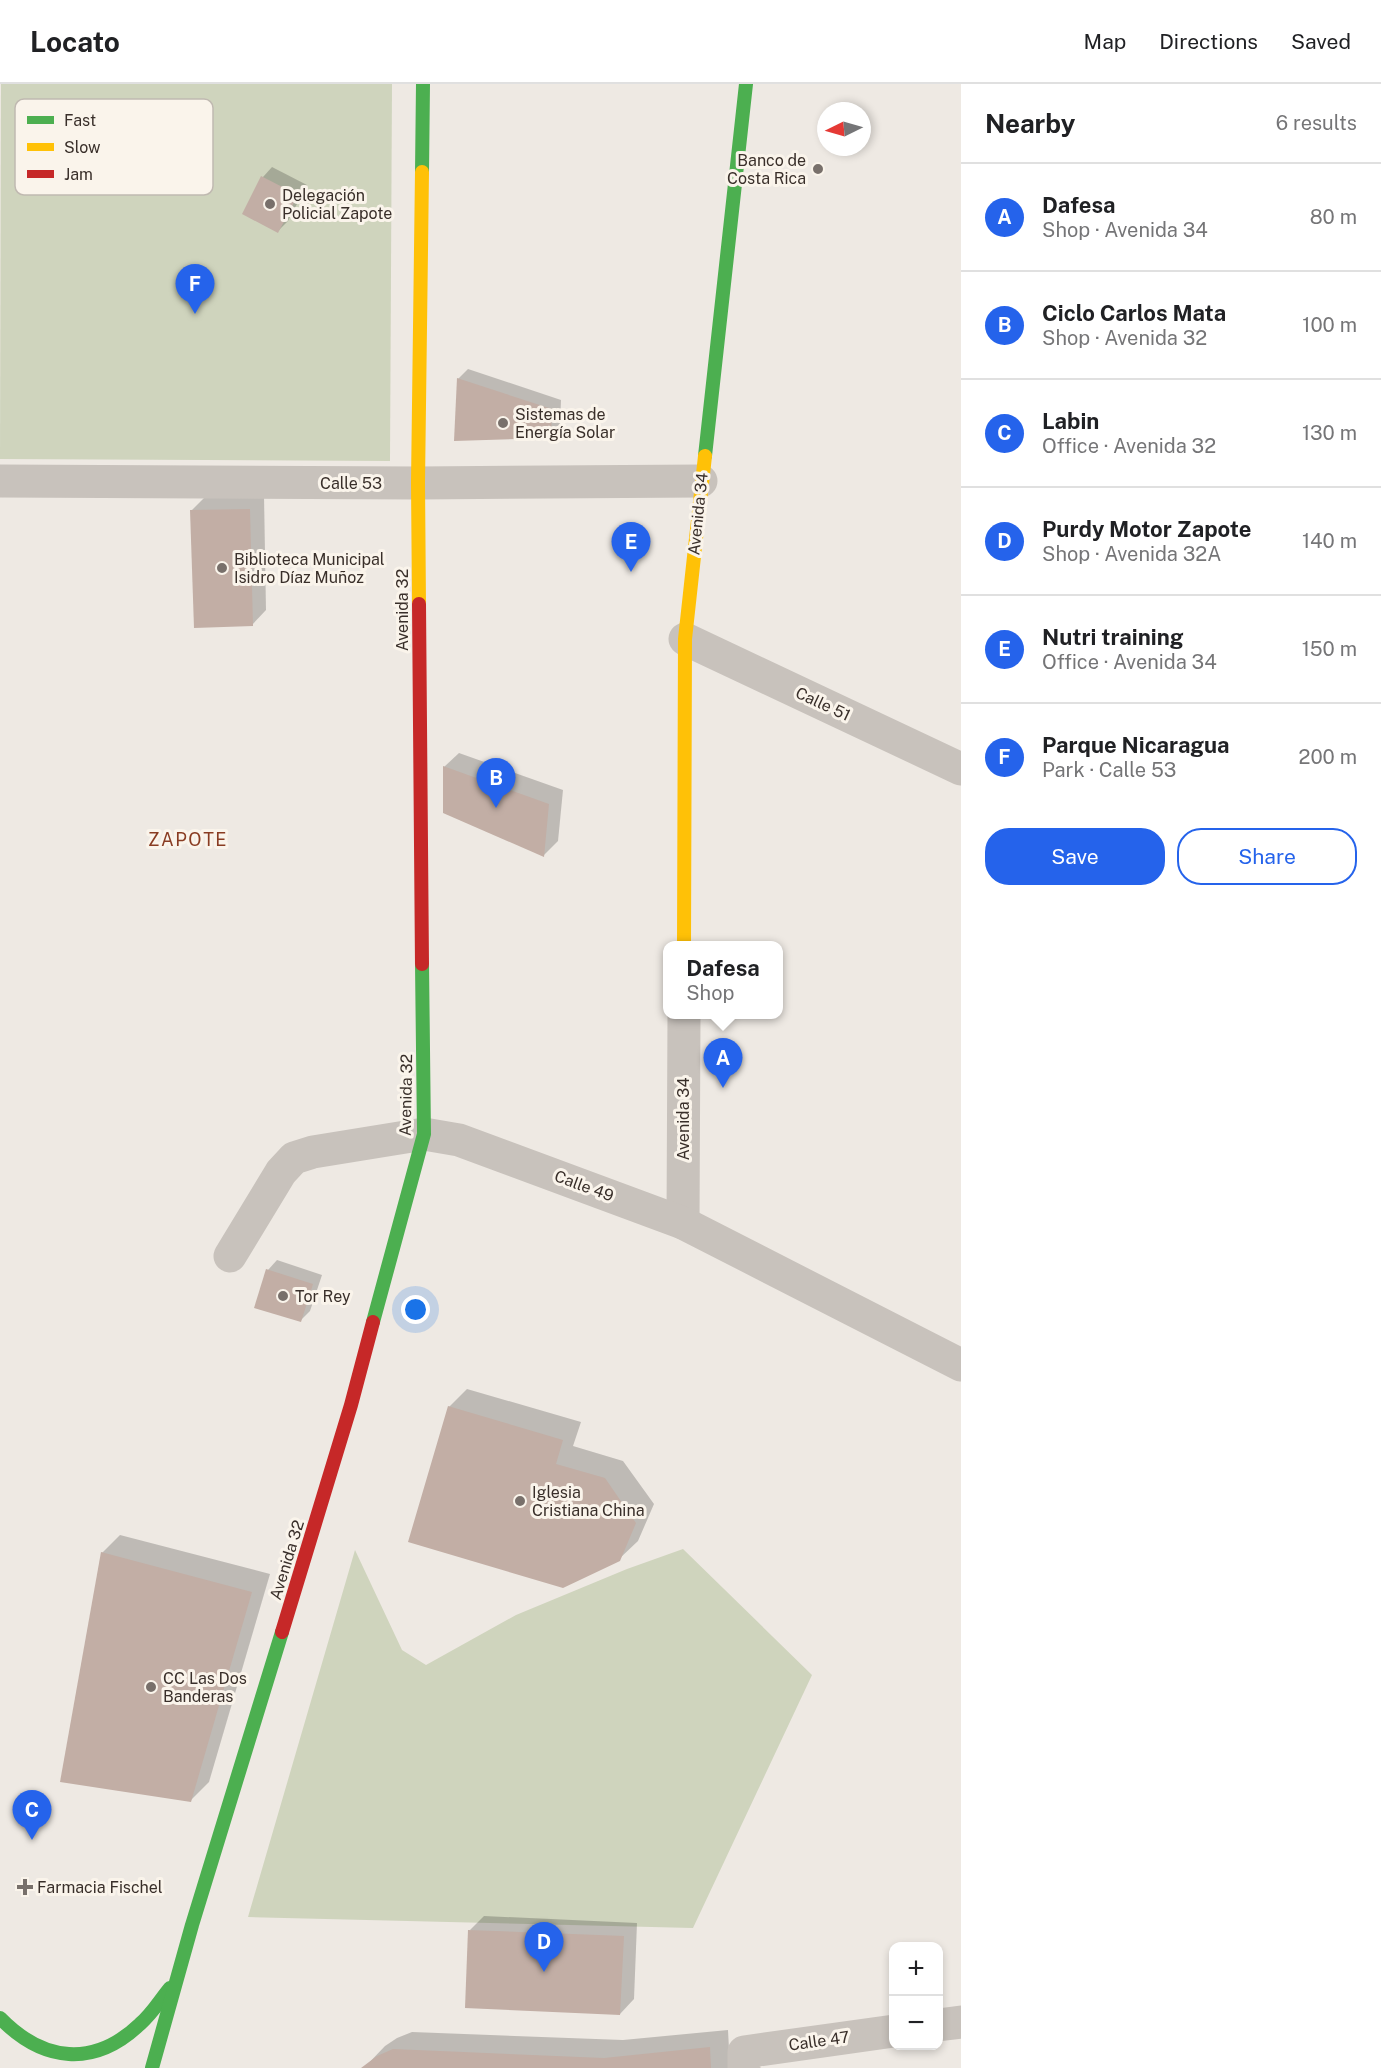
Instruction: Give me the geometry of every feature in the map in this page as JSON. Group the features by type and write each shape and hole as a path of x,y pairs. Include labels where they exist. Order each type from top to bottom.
{"main road":[{"name":"Avenida 32","path":"152,2068 192,1925 351,1405 424,1134 418,483 423,84"},
{"name":"Avenida 34","path":"684,941 685,639 746,84"},
{"path":"0,2018 22,2040 37,2048 57,2054 102,2051 136,2029 177,1980"}],"street":[{"name":"Calle 53","path":"0,481 418,483 701,481"},
{"name":"Calle 51","path":"685,639 961,769"},
{"name":"Avenida 34","path":"683,1223 684,1019"},
{"name":"Calle 49","path":"230,1256 281,1172 294,1158 313,1152 424,1134 459,1140 683,1223 961,1365"},
{"path":"943,2024 961,2022"},
{"name":"Calle 47","path":"744,2060 889,2032"}],"green space":[{"path":"1,84 392,84 390,461 0,459"},
{"path":"683,1549 812,1675 693,1928 248,1917 355,1550 402,1650 426,1665 516,1615 627,1569"}],"building":[{"name":"Delegación Policial Zapote","path":"261,176 298,195 278,233 242,214"},
{"name":"Sistemas de Energía Solar","path":"457,378 552,409 551,438 454,441"},
{"name":"Biblioteca Municipal Isidro Díaz Muñoz","path":"250,509 253,626 194,628 190,510"},
{"path":"443,766 549,804 544,857 443,813"},
{"name":"Tor Rey","path":"266,1269 313,1284 301,1322 254,1308"},
{"name":"Iglesia Cristiana China","path":"448,1406 563,1440 556,1464 605,1478 636,1523 620,1561 563,1588 408,1542"},
{"name":"CC Las Dos Banderas","path":"101,1552 252,1592 191,1802 60,1782"},
{"path":"468,1930 624,1936 620,2015 465,2008"},
{"path":"710,2047 711,2068 361,2068 377,2056 393,2049 604,2058"}],"traffic: fast":[{"path":"422,172 423,84"},
{"path":"705,456 746,84"},
{"path":"373,1322 424,1134 422,964"},
{"path":"152,2068 192,1925 282,1632"},
{"path":"0,2018 16,2033 51,2051 69,2054 87,2053 105,2048 123,2038 148,2016 170,1988"}],"traffic: slow":[{"path":"419,604 418,483 422,172"},
{"path":"684,941 685,639 705,456"}],"traffic: jam":[{"path":"419,604 422,964"},
{"path":"282,1632 351,1405 373,1322"}],"place":[{"name":"Banco de Costa Rica","path":"818,169"},
{"name":"Delegación Policial Zapote","path":"270,204"},
{"name":"Parque Nicaragua","path":"195,314"},
{"name":"Sistemas de Energía Solar","path":"503,423"},
{"name":"Biblioteca Municipal Isidro Díaz Muñoz","path":"222,568"},
{"name":"Nutri training","path":"631,572"},
{"name":"Ciclo Carlos Mata","path":"496,808"},
{"name":"Dafesa","path":"723,1088"},
{"name":"Tor Rey","path":"283,1296"},
{"name":"Iglesia Cristiana China","path":"520,1501"},
{"name":"CC Las Dos Banderas","path":"151,1687"},
{"name":"Labin","path":"32,1840"},
{"name":"Farmacia Fischel","path":"25,1887"},
{"name":"Purdy Motor Zapote","path":"544,1972"}],"district":[{"name":"ZAPOTE","path":"188,839"}]}
